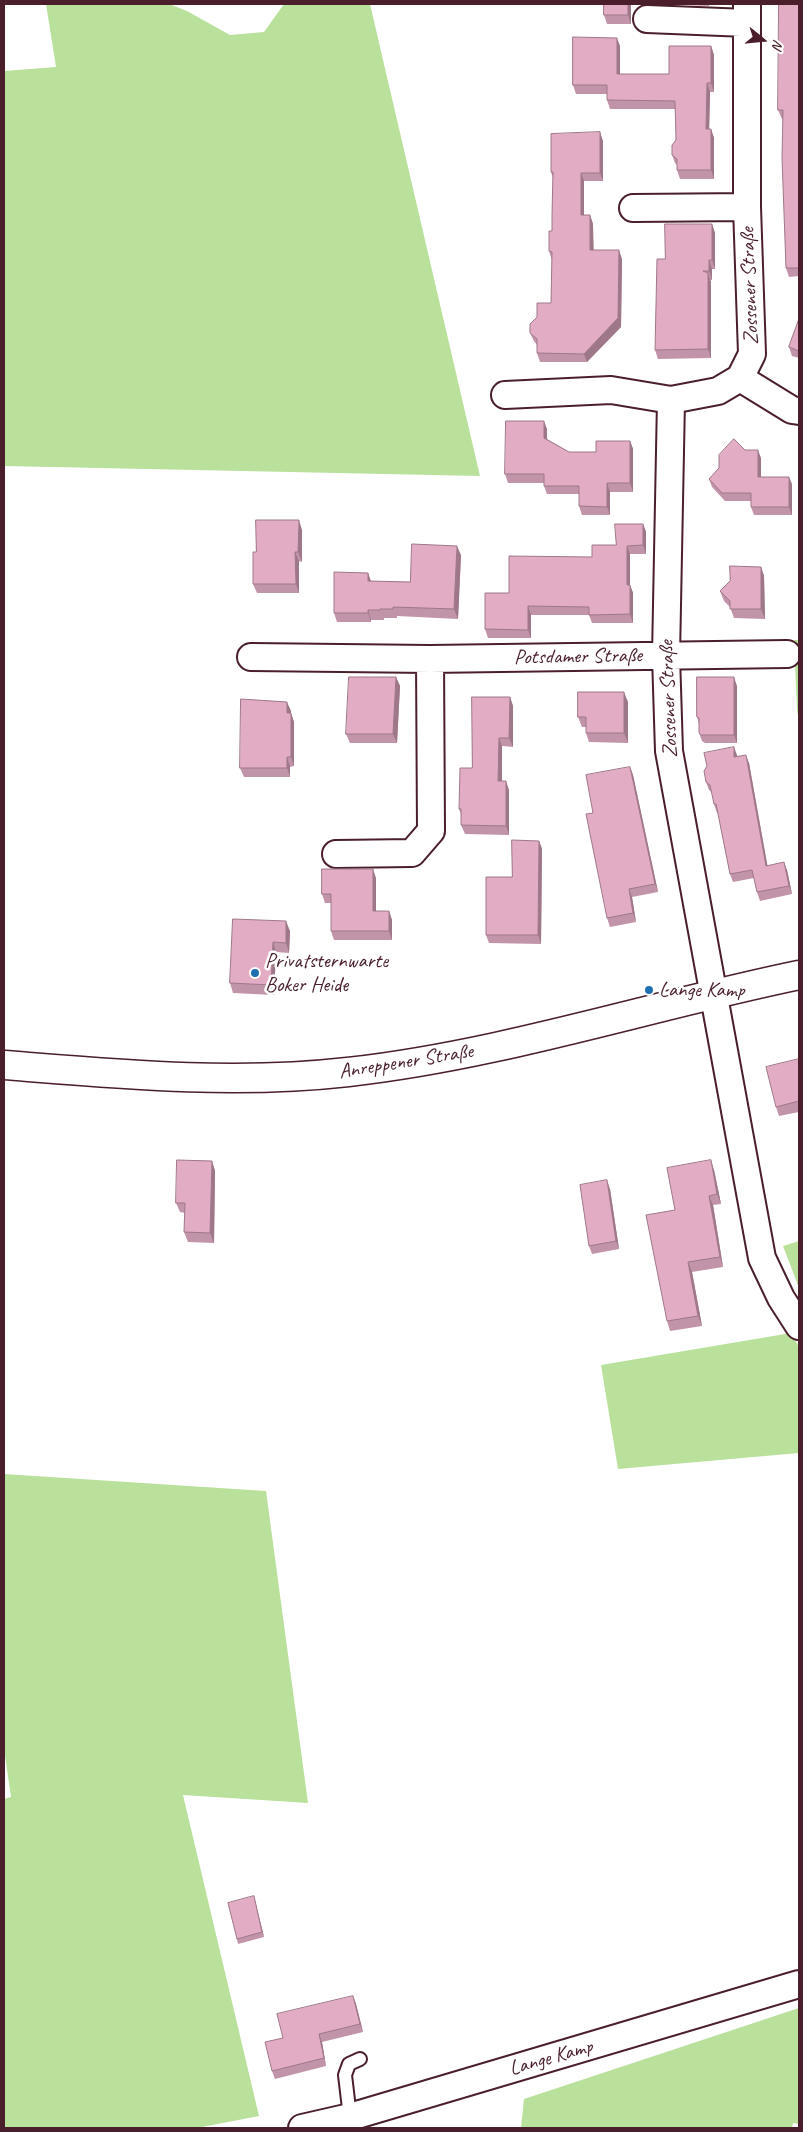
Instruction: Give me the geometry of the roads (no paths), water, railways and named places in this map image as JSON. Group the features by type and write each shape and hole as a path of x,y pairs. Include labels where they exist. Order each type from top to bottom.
{"street":[{"name":"Zossener Straße","path":"646,19 747,13 747,208 752,354 740,378"},
{"name":"Zossener Straße","path":"633,208 747,208"},
{"path":"505,395 611,390 671,400 718,390 740,378 792,410 799,411"},
{"name":"Zossener Straße","path":"671,400 666,656 669,751 713,994"},
{"name":"Potsdamer Straße","path":"251,657 430,659 787,654"},
{"path":"336,854 412,853 431,831 430,659"},
{"name":"Anreppener Straße","path":"4,1065 187,1077 296,1077 347,1072 401,1065 515,1043 713,994 799,975"},
{"path":"713,994 762,1258 781,1298 799,1326"},
{"name":"Lange Kamp","path":"302,2128 350,2117 799,1984"}],"lane":[{"path":"350,2117 345,2075 349,2064 360,2059"}],"place":[{"name":"Privatsternwarte Boker Heide","path":"255,973"},
{"name":"Lange Kamp","path":"649,990"}]}
